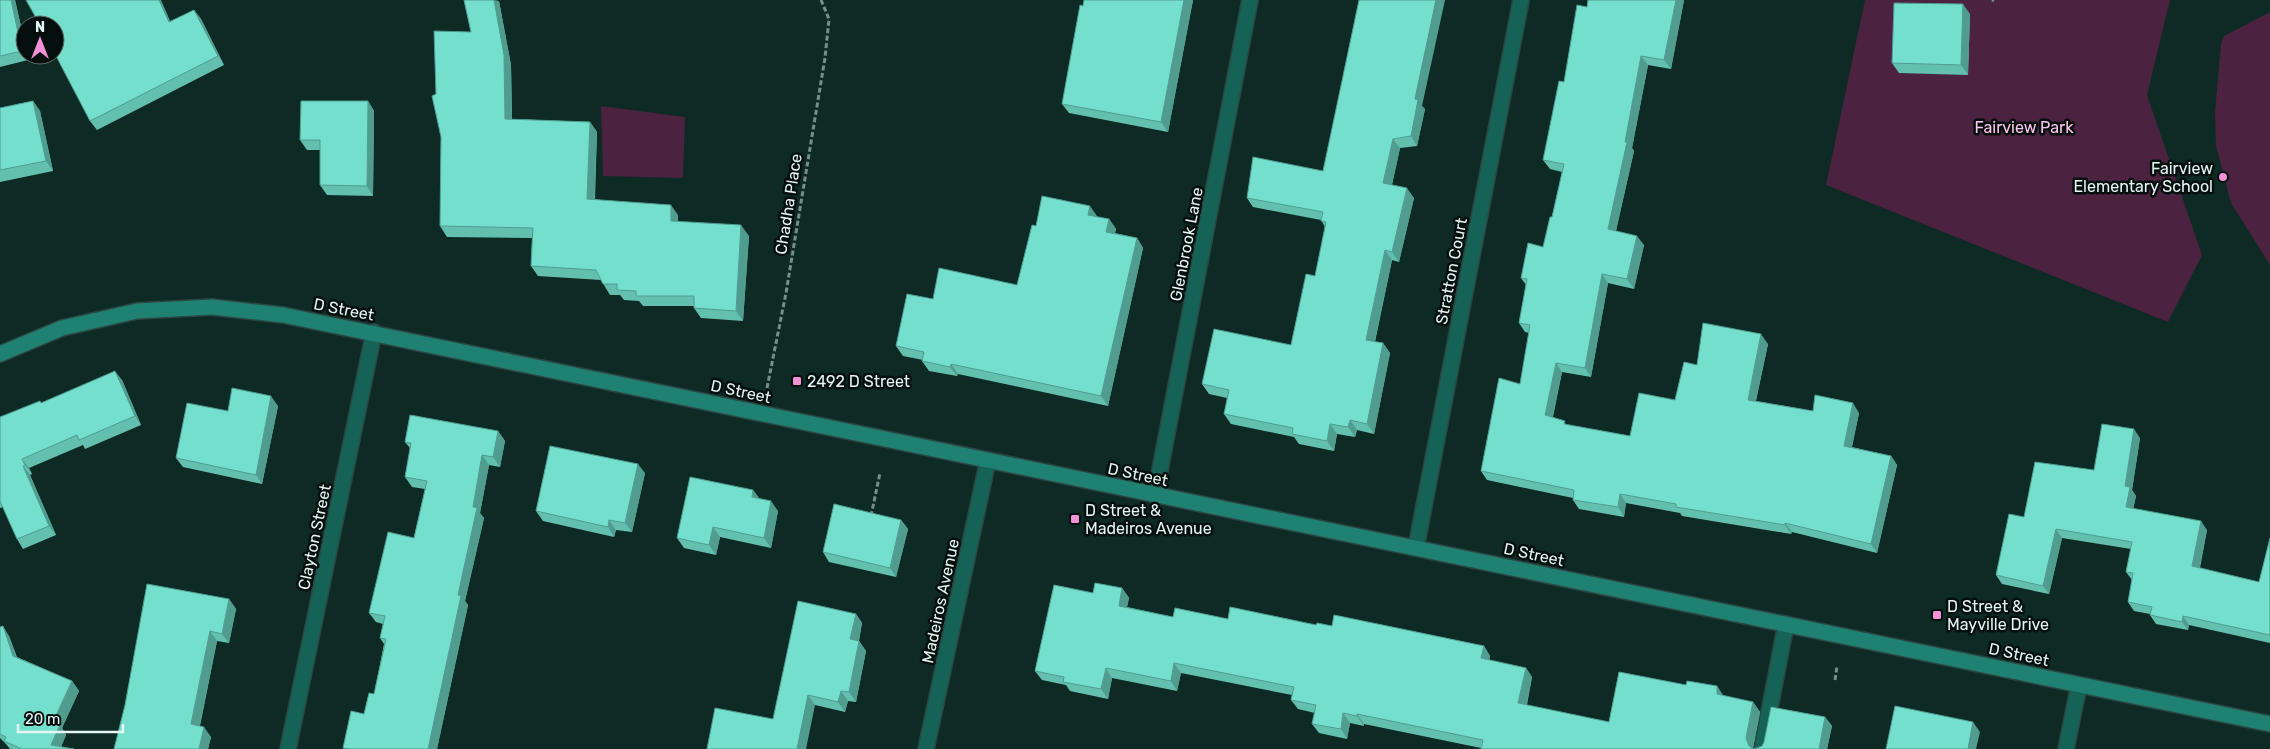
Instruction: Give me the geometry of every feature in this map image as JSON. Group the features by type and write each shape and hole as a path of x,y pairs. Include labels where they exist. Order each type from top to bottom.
{"main road":[{"name":"D Street","path":"0,354 62,328 137,312 212,307 283,315 374,332 1156,496 2270,724"}],"street":[{"name":"Glenbrook Lane","path":"1156,496 1250,0"},
{"name":"Stratton Court","path":"1416,548 1521,0"},
{"name":"Clayton Street","path":"288,749 374,332"},
{"name":"Madeiros Avenue","path":"926,749 988,460"},
{"path":"1762,749 1786,624"},
{"path":"2066,749 2079,685"}],"path":[{"name":"Chadha Place","path":"762,413 784,303 825,58 829,19 821,0"},
{"path":"871,517 880,473"},
{"path":"1835,680 1837,666"}],"green space":[{"name":"Fairview Park","path":"1865,0 2170,0 2147,95 2202,255 2168,322 1826,185"},
{"path":"2270,12 2270,265 2231,203 2216,146 2215,112 2221,44 2224,36"},
{"path":"601,106 685,117 683,178 603,176"}],"building":[{"path":"0,0 11,0 15,19 15,53 0,56"},
{"path":"26,0 159,0 169,22 194,10 218,56 90,121 61,65 65,65 65,15 34,15"},
{"path":"464,0 494,0 504,55 505,119 590,122 587,199 671,205 671,221 741,225 736,311 694,308 694,296 636,296 636,291 617,290 617,284 603,284 596,270 531,266 533,228 440,226 441,137 432,96 436,94 434,31 471,32"},
{"path":"1084,0 1184,0 1161,122 1062,104 1080,5 1083,6"},
{"path":"1359,0 1436,0 1415,99 1418,100 1411,136 1393,139 1383,183 1407,188 1392,252 1385,250 1366,340 1383,343 1367,424 1350,420 1348,427 1330,424 1327,441 1292,434 1293,428 1224,414 1229,390 1202,384 1214,329 1291,345 1306,274 1315,276 1326,222 1321,221 1323,212 1247,198 1253,157 1323,171"},
{"path":"1588,0 1676,0 1664,60 1641,56 1625,142 1627,142 1608,229 1637,236 1627,279 1602,274 1585,368 1556,363 1545,415 1565,421 1564,424 1630,436 1639,393 1675,400 1684,362 1697,365 1703,323 1761,334 1748,400 1813,411 1815,395 1853,403 1844,446 1891,456 1871,544 1785,523 1785,525 1676,507 1676,504 1620,494 1618,507 1573,500 1574,490 1481,471 1499,378 1520,384 1530,325 1519,323 1527,279 1521,278 1528,243 1543,247 1550,217 1552,217 1564,164 1543,160 1559,81 1564,82 1577,5 1587,7"},
{"path":"1894,3 1963,4 1961,65 1892,63"},
{"path":"33,101 46,161 0,170 0,108"},
{"path":"301,101 368,101 367,186 320,185 320,140 300,140"},
{"path":"1042,196 1090,206 1088,215 1109,219 1106,232 1137,238 1101,396 951,364 950,367 922,361 924,352 896,346 907,294 933,299 939,268 1017,285 1032,225 1036,226"},
{"path":"115,371 135,416 79,440 77,435 22,459 25,465 23,466 49,526 17,539 0,501 0,417 40,401 41,403"},
{"path":"232,388 271,396 256,475 176,458 187,403 228,411"},
{"path":"410,415 498,431 493,457 482,455 473,507 477,508 458,595 461,596 428,749 343,748 351,711 364,714 369,693 374,694 386,639 380,638 385,616 369,613 388,532 414,538 427,481 405,477 411,443 405,442"},
{"path":"2102,424 2134,429 2125,486 2130,487 2126,507 2201,521 2192,566 2259,582 2270,538 2270,635 2183,616 2182,622 2150,615 2152,607 2128,602 2133,573 2126,572 2132,542 2056,529 2043,586 1996,575 2009,514 2024,517 2035,462 2094,470"},
{"path":"550,446 638,464 625,523 609,520 608,527 536,511"},
{"path":"690,477 753,490 752,497 771,501 764,538 713,527 709,545 677,538"},
{"path":"834,504 901,520 890,568 823,552"},
{"path":"1095,583 1122,588 1119,606 1173,617 1175,608 1228,619 1230,607 1316,625 1317,623 1332,626 1334,615 1484,646 1481,658 1526,668 1518,703 1609,722 1619,672 1686,685 1687,681 1717,686 1717,694 1753,702 1746,738 1749,746 1754,749 1481,749 1483,740 1357,714 1357,716 1343,713 1341,729 1312,724 1316,705 1291,700 1294,687 1174,663 1171,681 1106,668 1101,689 1063,682 1064,677 1035,671 1054,585 1093,593"},
{"path":"147,584 229,599 222,634 210,631 191,724 204,727 199,749 114,749 125,705"},
{"path":"798,601 856,614 850,639 859,641 849,692 841,691 838,702 808,695 797,749 707,749 715,708 773,719"},
{"path":"3,626 13,656 72,681 53,722 60,725 51,745 74,749 22,749 4,741 6,737 0,734 0,627"},
{"path":"1895,706 1973,722 1968,749 1886,749"},
{"path":"1771,707 1825,717 1819,749 1754,749 1762,746 1764,742"}],"place":[{"name":"Fairview Elementary School","path":"2223,177"},
{"name":"2492 D Street","path":"797,381"},
{"name":"D Street & Madeiros Avenue","path":"1075,519"},
{"name":"D Street & Mayville Drive","path":"1937,615"}]}
